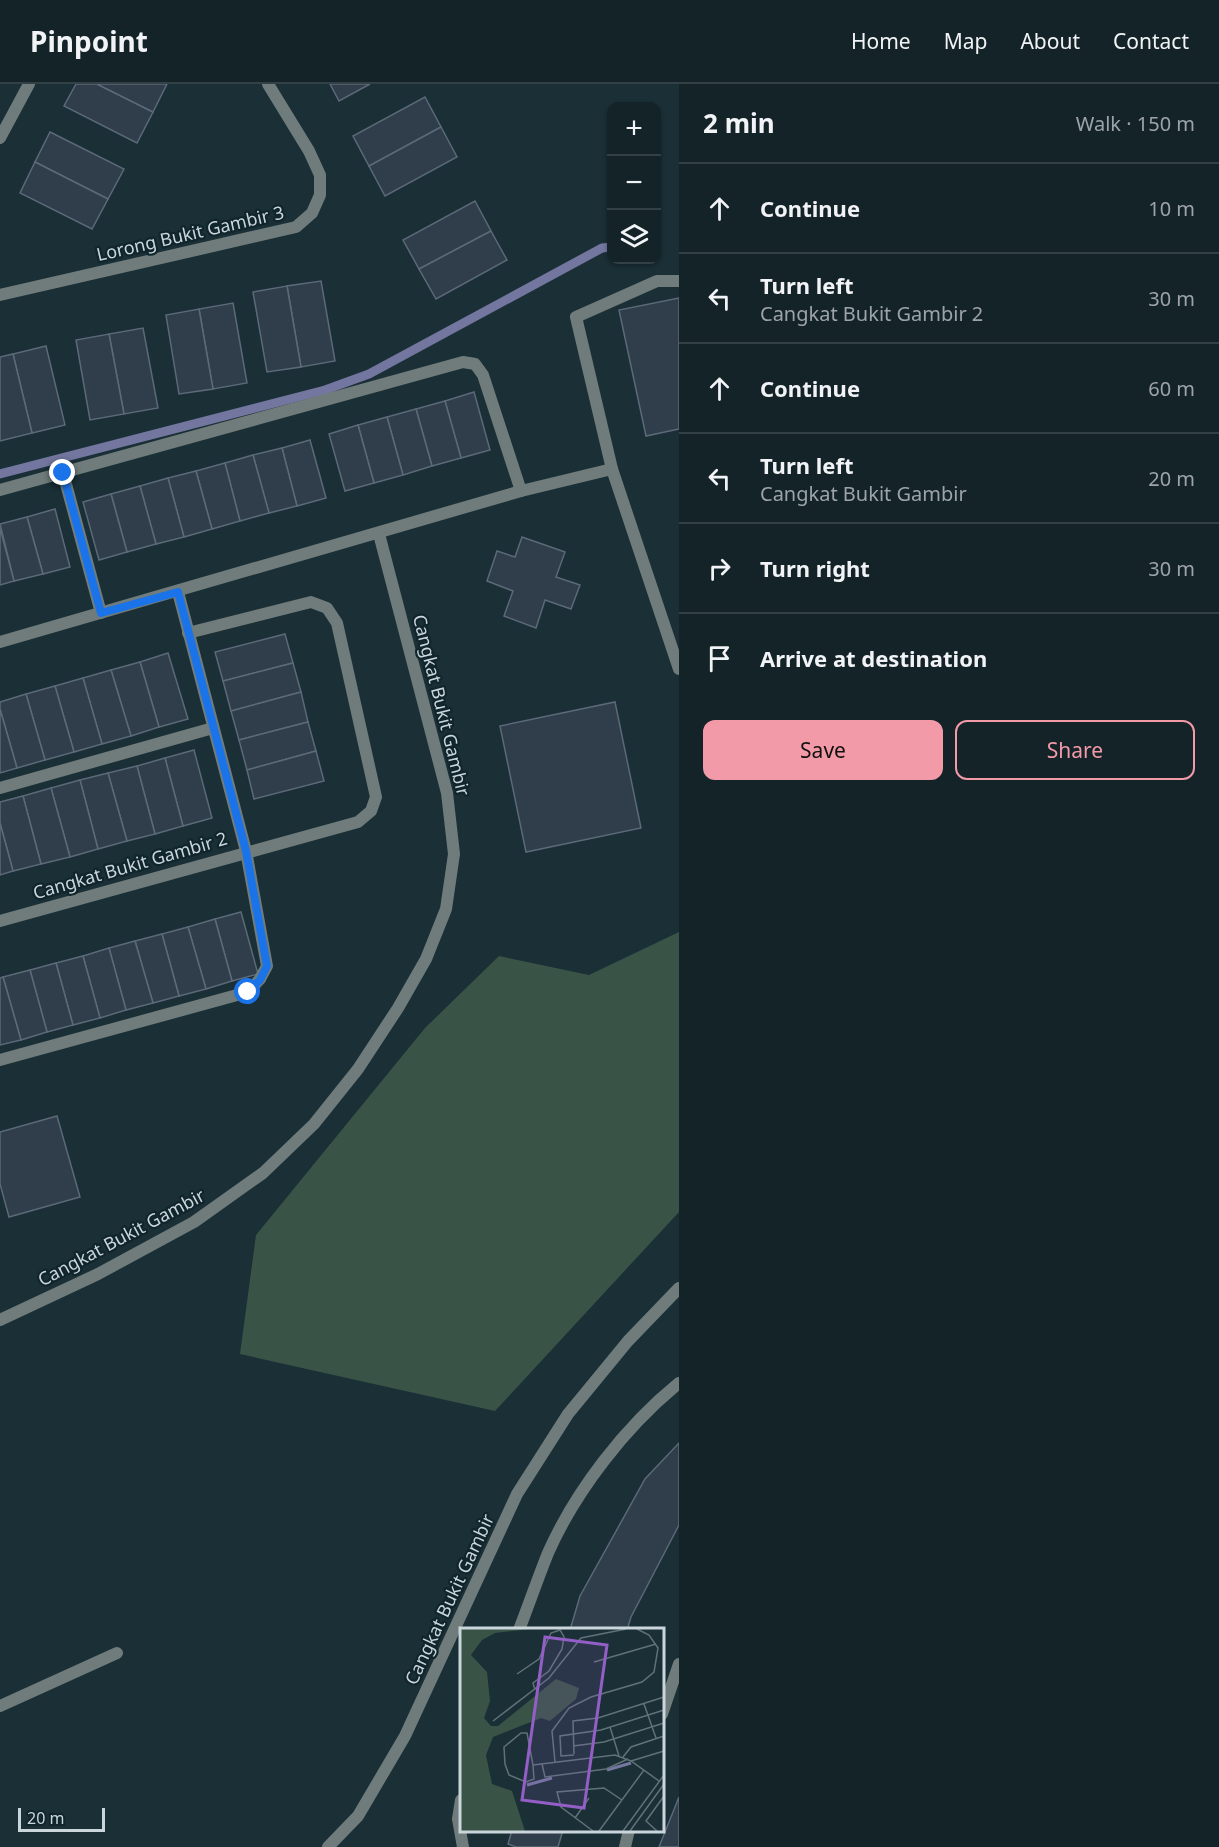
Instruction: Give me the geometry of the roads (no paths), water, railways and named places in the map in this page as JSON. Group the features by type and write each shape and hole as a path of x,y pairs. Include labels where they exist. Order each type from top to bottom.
{"street":[{"path":"0,138 29,84"},
{"name":"Lorong Bukit Gambir 3","path":"0,295 296,227 312,213 320,195 320,175 309,151 268,84"},
{"path":"679,281 657,281 576,316 612,469 679,669"},
{"path":"0,490 463,362 475,364 483,375 521,491"},
{"path":"0,642 521,491 612,469"},
{"path":"63,473 101,613"},
{"name":"Cangkat Bukit Gambir","path":"0,1320 98,1274 194,1222 263,1173 314,1124 358,1069 398,1008 426,959 446,909 454,854 447,793 379,534"},
{"path":"178,592 188,633 246,851 358,822 371,811 376,797 338,623 327,608 311,602 188,633"},
{"path":"0,788 213,728"},
{"name":"Cangkat Bukit Gambir 2","path":"0,921 246,851 267,966 260,980 248,992 0,1060"},
{"name":"Cangkat Bukit Gambir","path":"328,1847 358,1816 405,1736 517,1494 568,1414 628,1341 679,1288"},
{"path":"519,1628 549,1551 582,1492 640,1419 679,1383"},
{"path":"0,1706 117,1653"},
{"path":"664,1711 679,1664"},
{"path":"460,1810 458,1819 460,1830"},
{"path":"460,1832 463,1847"},
{"path":"625,1847 629,1832"}],"waterway":[{"path":"0,474 325,390 369,374 602,248 607,248"}]}
